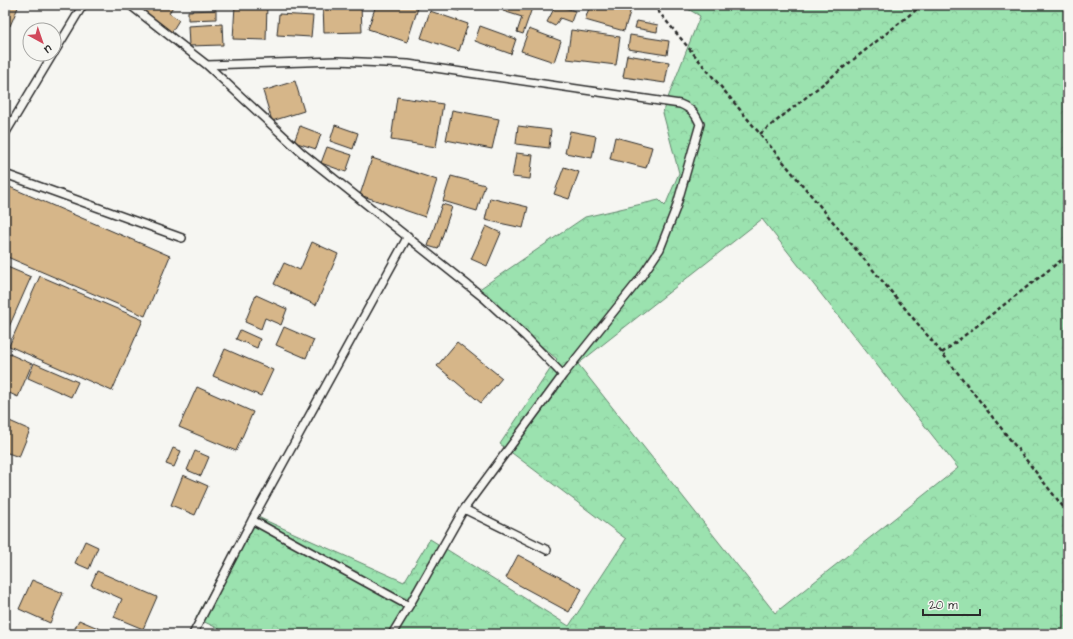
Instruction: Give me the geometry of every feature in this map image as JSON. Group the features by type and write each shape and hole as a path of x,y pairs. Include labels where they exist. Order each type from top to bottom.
{"lane":[{"path":"62,40 83,5"},
{"path":"130,5 207,65 302,153 484,298 526,337 563,375"},
{"path":"207,65 338,61 408,64 680,104 690,108 696,115 700,124 676,208 660,249 639,280 563,375 464,509 392,634"},
{"path":"5,134 49,62"},
{"path":"5,174 182,238"},
{"path":"192,634 252,520 408,236"},
{"path":"464,509 547,550"},
{"path":"252,520 409,606"}],"path":[{"path":"653,5 942,354 1068,513"},
{"path":"760,134 922,5"},
{"path":"942,354 1068,254"}],"green space":[{"path":"681,5 1068,5 1068,634 230,634 196,618 251,514 404,582 430,539 569,626 626,539 500,444 557,359 475,292 585,217 659,200 665,206 679,173 663,113 700,16","holes":["762,219 958,468 775,613 578,364"]}],"building":[{"path":"5,5 19,5 10,26 5,23"},
{"path":"148,5 174,5 169,13 179,20 171,33 142,13"},
{"path":"235,5 267,5 266,40 233,39"},
{"path":"323,5 361,5 362,32 324,33"},
{"path":"376,5 419,5 407,42 368,29"},
{"path":"441,5 461,5 459,11"},
{"path":"505,5 525,5 532,8 523,34 517,32 522,17 503,11"},
{"path":"556,5 575,11 571,22 560,18 555,26 547,22"},
{"path":"590,5 616,5 631,9 624,31 585,20"},
{"path":"216,10 216,19 188,20 188,11"},
{"path":"430,11 468,24 459,51 421,38"},
{"path":"279,14 313,16 311,37 277,35"},
{"path":"637,21 658,25 657,32 635,28"},
{"path":"222,24 223,45 189,46 188,26"},
{"path":"480,26 516,39 511,54 475,41"},
{"path":"529,29 561,41 554,62 521,51"},
{"path":"571,30 620,37 616,65 567,59"},
{"path":"630,35 669,41 667,55 628,49"},
{"path":"627,55 669,62 665,83 623,77"},
{"path":"295,81 304,111 272,121 263,91"},
{"path":"397,97 443,104 436,147 391,140"},
{"path":"452,110 499,119 492,149 446,140"},
{"path":"335,125 358,133 353,149 330,141"},
{"path":"300,126 321,134 316,149 294,142"},
{"path":"518,126 551,130 549,148 516,144"},
{"path":"570,131 596,136 592,158 565,153"},
{"path":"615,137 652,147 646,168 610,159"},
{"path":"327,147 352,155 346,172 321,163"},
{"path":"516,153 533,155 530,179 512,177"},
{"path":"372,158 437,180 425,217 360,195"},
{"path":"564,167 579,172 569,199 554,194"},
{"path":"451,176 485,185 477,211 443,201"},
{"path":"5,185 170,256 145,316 5,256"},
{"path":"490,198 528,207 523,228 485,220"},
{"path":"442,204 452,207 438,249 428,246"},
{"path":"486,226 501,233 487,266 471,259"},
{"path":"312,242 338,254 316,305 274,284 284,263 300,270"},
{"path":"5,266 31,277 5,336"},
{"path":"40,276 143,320 112,391 9,346"},
{"path":"256,295 287,309 281,325 265,318 261,329 245,322"},
{"path":"284,327 314,340 306,358 276,345"},
{"path":"240,330 260,339 257,348 236,339"},
{"path":"457,342 502,378 481,403 437,366"},
{"path":"225,349 273,370 261,396 213,376"},
{"path":"5,352 32,364 18,397 5,391"},
{"path":"34,363 78,382 71,397 28,378"},
{"path":"197,387 253,412 236,451 179,427"},
{"path":"5,419 30,430 19,457 5,452"},
{"path":"173,448 181,451 174,467 166,464"},
{"path":"195,451 209,457 201,476 187,470"},
{"path":"183,475 208,486 195,515 171,505"},
{"path":"85,541 98,547 89,569 75,563"},
{"path":"518,555 582,589 569,612 506,578"},
{"path":"97,571 157,597 143,629 114,617 122,599 91,585"},
{"path":"32,580 63,593 50,623 19,609"},
{"path":"79,620 112,634 72,634"}]}
